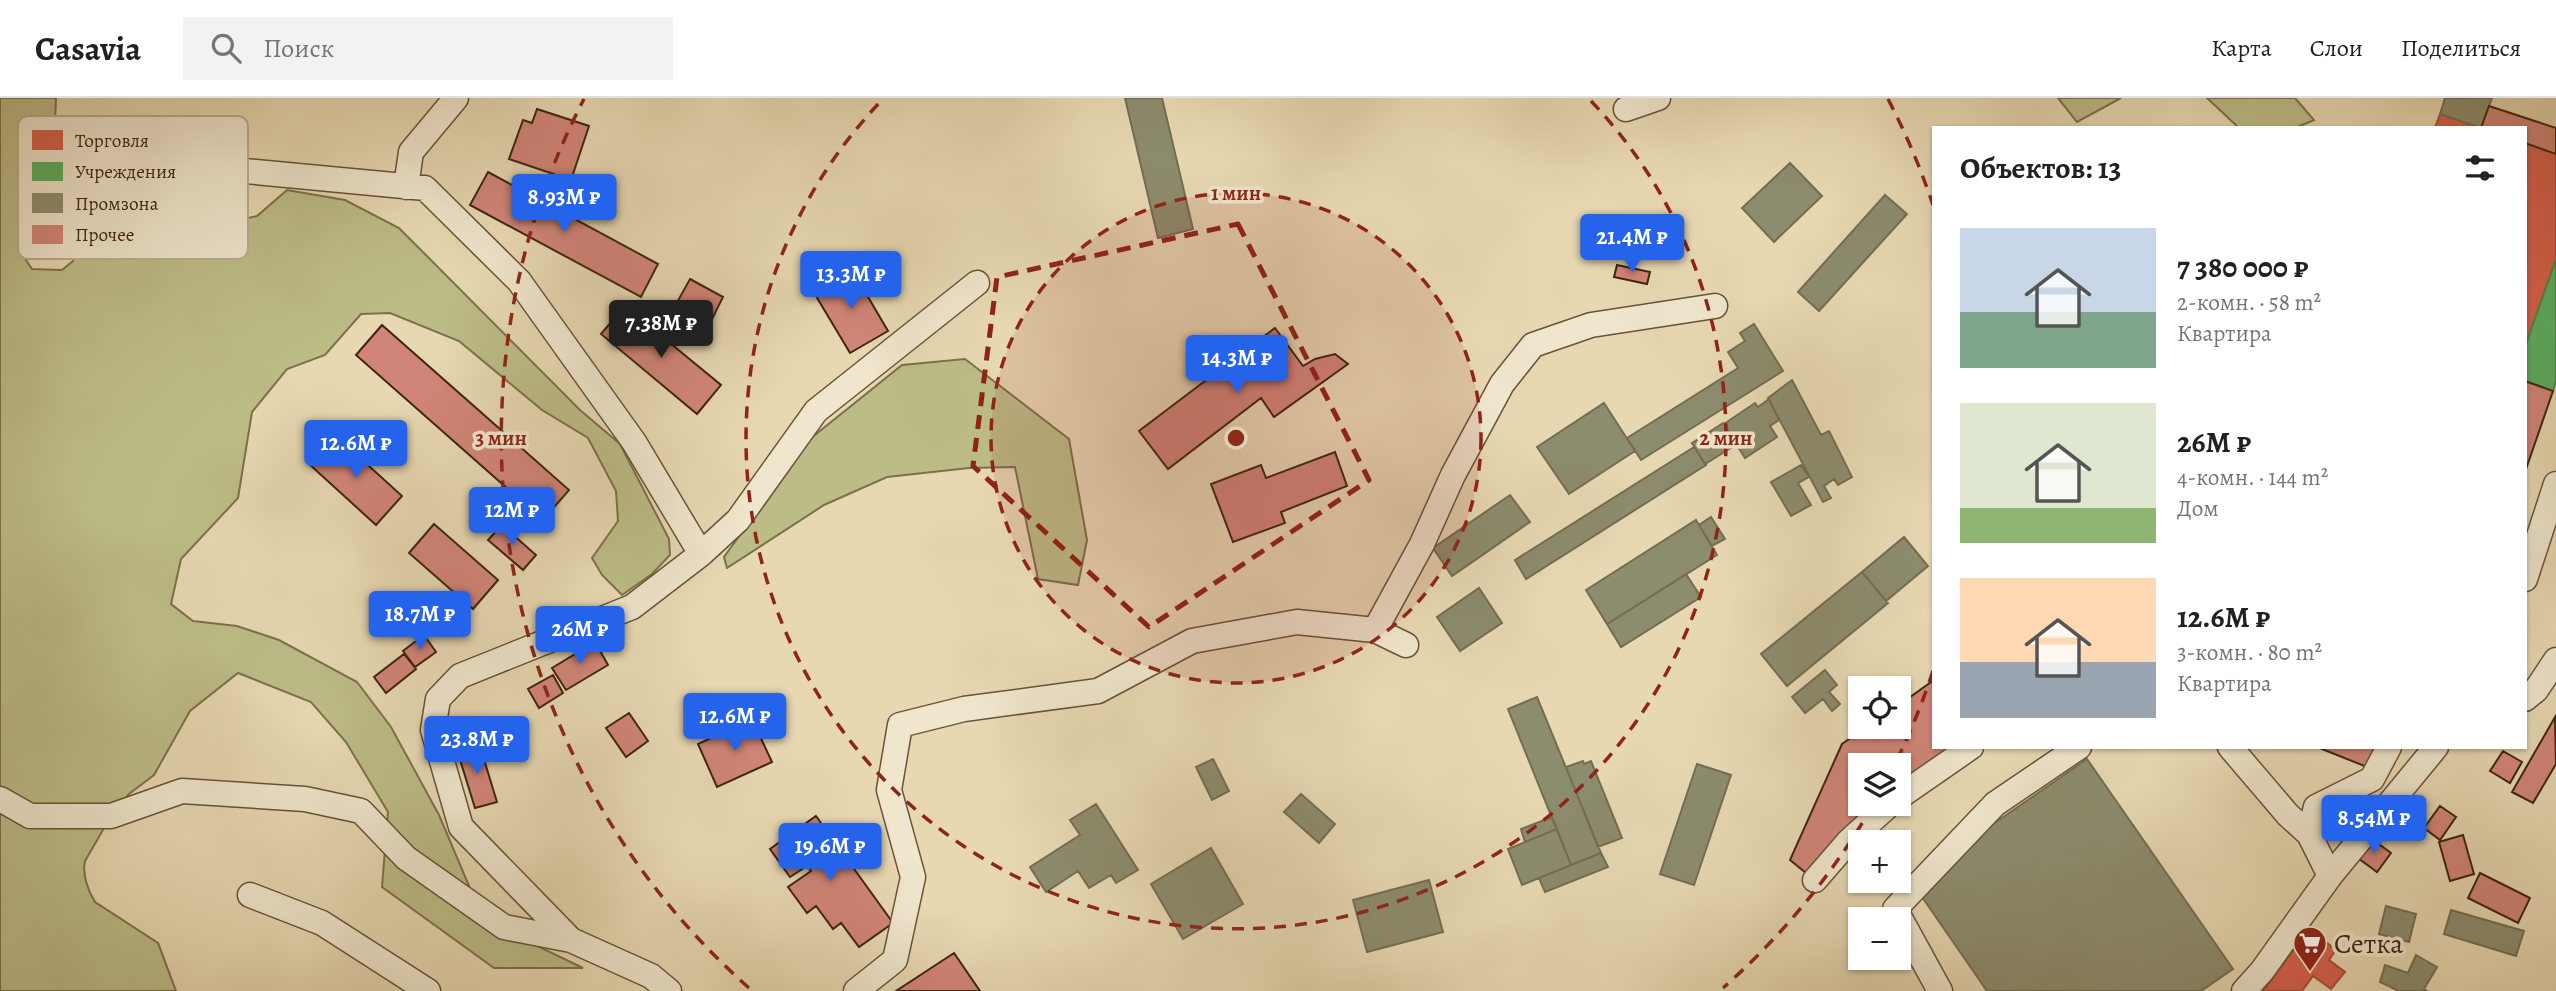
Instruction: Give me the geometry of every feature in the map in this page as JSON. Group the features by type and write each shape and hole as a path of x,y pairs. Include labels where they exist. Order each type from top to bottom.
{"street":[{"path":"406,187 411,152 456,98"},
{"path":"1626,109 1658,98"},
{"path":"248,171 425,188 519,281 634,443 701,554"},
{"path":"571,940 461,827 433,730 438,699 460,676 632,607 701,554 738,520 816,411 976,283"},
{"path":"1376,630 1422,544 1453,475 1502,384 1533,345 1591,326 1715,306"},
{"path":"2527,573 2556,484"},
{"path":"856,991 895,960 913,877 889,790 900,726 964,709 1098,691 1192,641 1297,622 1376,630 1406,645"},
{"path":"2527,697 2536,690 2556,660"},
{"path":"1911,789 1968,749"},
{"path":"1940,991 1895,909 1994,804 2076,749"},
{"path":"2232,749 2288,815 2309,834 2330,876"},
{"path":"2309,834 2316,807 2372,779 2388,749"},
{"path":"2244,991 2262,971 2330,876 2435,749"},
{"path":"0,799 30,816 111,816 182,791 305,799 361,811 406,858 504,927 571,940 651,976 668,991"},
{"path":"1815,880 1848,842 1877,816"},
{"path":"250,895 322,923 428,991"}],"highlighted area":[{"path":"1238,224 1369,480 1149,627 973,466 997,277"}],"green space":[{"path":"0,98 56,98 55,116 18,116 18,259 25,259 32,269 62,270 73,259 248,259 248,218 257,216 287,190 345,200 399,228 580,410 620,444 669,539 670,555 652,574 622,595 602,575 592,558 618,521 616,491 588,438 542,410 459,341 390,313 361,314 325,355 287,369 252,412 238,498 181,559 171,604 193,621 237,626 279,640 357,682 391,727 439,815 472,893 531,943 583,968 494,968 382,887 388,812 346,742 311,702 238,673 190,711 154,775 129,794 111,816 85,861 86,882 95,902 158,943 176,991 0,991"},
{"path":"2058,98 2121,98 2077,122"},
{"path":"2207,98 2295,98 2314,120 2300,126 2237,126"},
{"path":"965,359 1069,439 1087,540 1078,585 1038,579 1015,467 969,468 887,477 824,505 727,568 724,557 810,439 902,365"}],"building: Торговля":[{"path":"2440,114 2474,126 2436,126"},
{"path":"2527,144 2556,154 2556,259 2527,341"},
{"path":"2309,929 2336,950 2329,960 2345,972 2331,989 2313,976 2302,991 2263,991"}],"building: Учреждения":[{"path":"2556,259 2556,381 2553,391 2527,382 2527,341"}],"building: Промзона":[{"path":"1125,98 1162,98 1193,229 1158,238"},
{"path":"2445,98 2492,98 2482,126 2440,114"},
{"path":"1790,163 1822,196 1774,242 1742,208"},
{"path":"1885,195 1907,214 1819,311 1798,292"},
{"path":"1754,324 1783,371 1641,460 1627,438 1738,368 1728,352 1745,341 1740,333"},
{"path":"1792,380 1821,435 1829,431 1852,477 1838,485 1834,479 1824,486 1831,498 1823,502 1768,398"},
{"path":"1769,399 1779,420 1770,426 1777,437 1745,458 1724,424 1755,403 1758,407"},
{"path":"1604,403 1635,451 1569,494 1537,447"},
{"path":"1723,423 1737,444 1705,464 1692,443"},
{"path":"1694,447 1706,465 1526,579 1515,560"},
{"path":"1801,465 1809,477 1798,483 1811,505 1791,516 1771,482"},
{"path":"1510,495 1530,522 1452,576 1433,548"},
{"path":"1711,517 1725,539 1712,546 1699,525"},
{"path":"1696,520 1717,555 1607,624 1586,590"},
{"path":"1904,537 1928,566 1886,601 1862,572"},
{"path":"1862,572 1888,603 1787,686 1761,654"},
{"path":"1686,574 1701,597 1621,647 1607,624"},
{"path":"1479,588 1502,623 1460,651 1437,617"},
{"path":"1825,670 1837,685 1829,692 1840,704 1832,711 1823,699 1805,713 1792,697"},
{"path":"1537,697 1601,853 1571,865 1508,709"},
{"path":"1213,759 1229,791 1212,800 1196,767"},
{"path":"2087,759 2233,969 2201,991 1987,991 1911,881"},
{"path":"1583,761 1584,764 1591,761 1622,838 1598,847 1566,767"},
{"path":"1697,764 1731,775 1694,885 1660,874"},
{"path":"1301,794 1335,824 1319,843 1284,812"},
{"path":"1096,804 1138,870 1116,883 1111,875 1089,888 1078,871 1046,892 1030,867 1080,835 1070,820"},
{"path":"1552,817 1557,829 1525,842 1521,829"},
{"path":"1557,829 1571,865 1522,885 1508,849"},
{"path":"1211,848 1243,904 1183,939 1151,884"},
{"path":"1601,853 1608,867 1545,892 1539,878"},
{"path":"1429,880 1443,932 1367,952 1353,900"},
{"path":"2386,906 2416,914 2409,942 2379,934"},
{"path":"2451,910 2524,931 2516,956 2444,934"},
{"path":"2416,955 2437,967 2424,989 2427,991 2399,991 2380,982 2385,965 2408,973"}],"building: Прочее":[{"path":"2489,106 2556,128 2556,154 2527,144 2527,126 2482,126"},
{"path":"537,109 589,126 571,180 509,159 523,120 532,123"},
{"path":"488,172 658,264 641,297 470,205"},
{"path":"1617,265 1650,272 1647,284 1614,277"},
{"path":"851,268 888,331 850,353 813,291"},
{"path":"690,279 723,297 709,325 675,306"},
{"path":"625,306 721,385 697,414 601,334"},
{"path":"382,325 569,490 543,520 356,355"},
{"path":"1275,328 1303,366 1315,359 1335,354 1348,364 1274,417 1261,398 1168,469 1139,431"},
{"path":"2527,382 2553,391 2527,466"},
{"path":"335,435 402,496 376,525 309,464"},
{"path":"1335,452 1347,486 1281,512 1285,523 1233,542 1211,484 1261,465 1266,478"},
{"path":"434,524 498,580 473,609 409,553"},
{"path":"502,525 536,555 523,570 488,540"},
{"path":"424,635 436,652 415,667 403,651"},
{"path":"595,642 608,665 566,690 552,668"},
{"path":"404,654 416,669 386,693 374,677"},
{"path":"553,675 563,693 539,708 528,689"},
{"path":"1932,681 1932,749 1951,749 1911,777 1911,753 1848,753 1848,816 1863,816 1848,830 1848,834 1811,877 1790,860 1842,744 1849,739 1911,739 1911,696"},
{"path":"629,713 648,741 626,757 606,728"},
{"path":"2555,717 2556,764 2533,803 2512,792"},
{"path":"752,719 772,762 717,787 698,744"},
{"path":"479,743 497,802 475,808 457,750"},
{"path":"2322,749 2374,749 2367,767"},
{"path":"2503,751 2522,762 2510,783 2490,771"},
{"path":"2440,806 2456,817 2440,840 2424,828"},
{"path":"816,816 893,923 859,947 841,923 833,929 816,906 807,913 788,887 811,871 807,866 790,877 770,849"},
{"path":"2463,835 2474,874 2450,881 2439,842"},
{"path":"2372,839 2391,853 2377,872 2358,858"},
{"path":"2480,873 2530,898 2518,923 2468,898"},
{"path":"954,953 980,991 896,991"}],"place":[{"name":"Сетка","path":"2310,973"}]}
